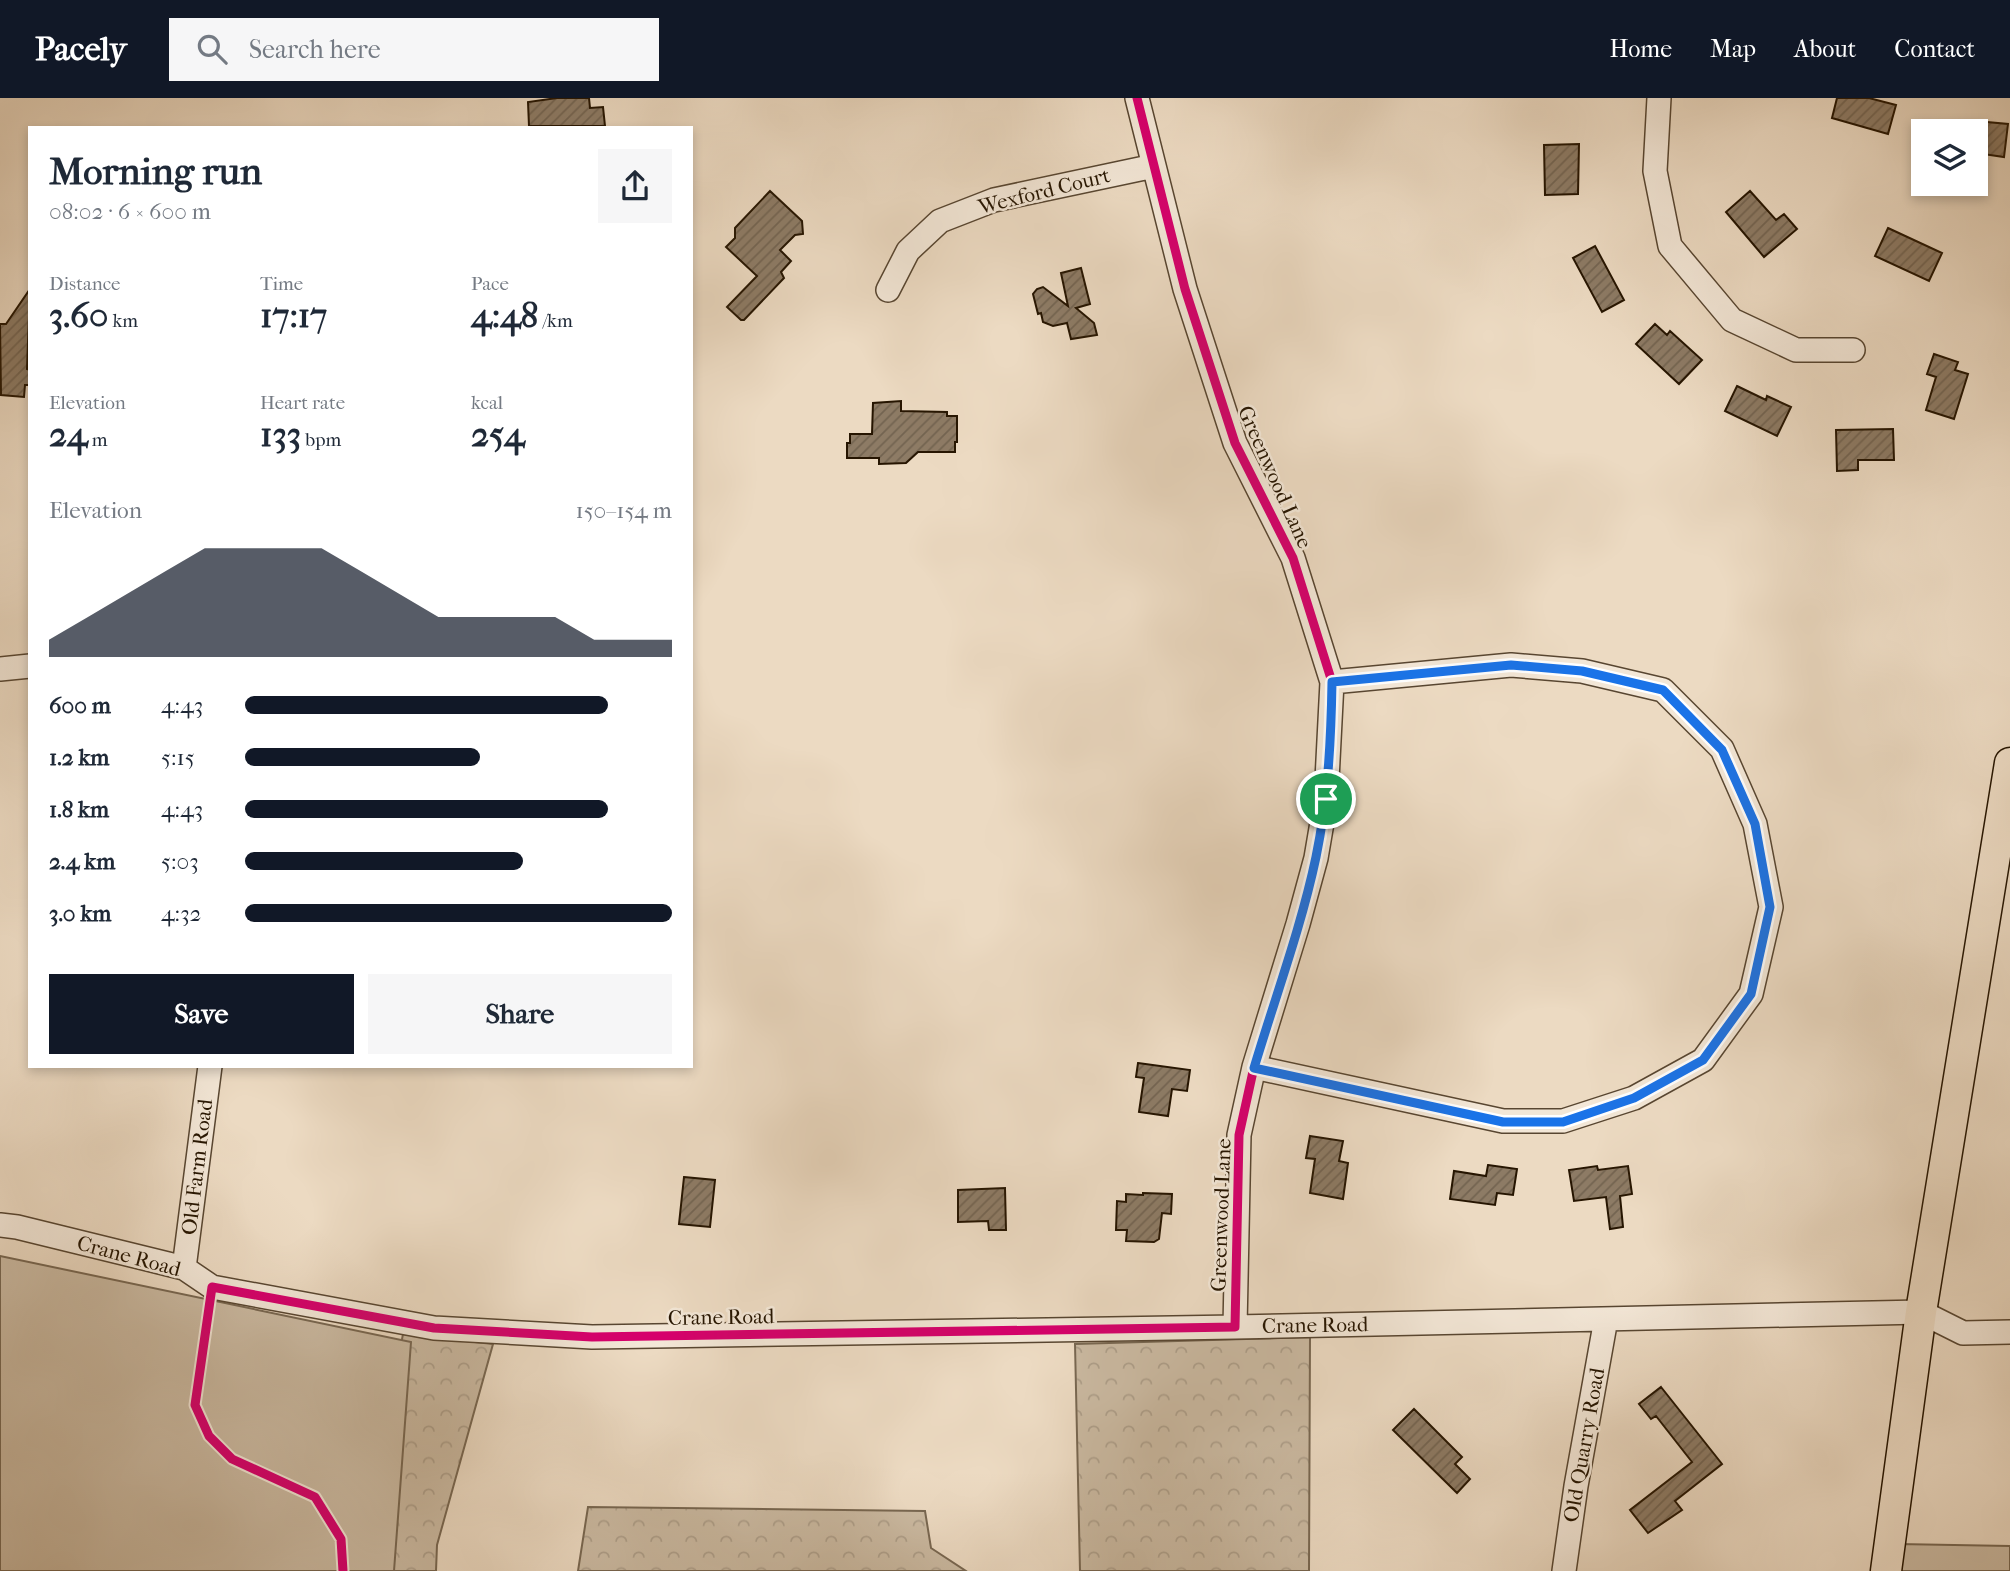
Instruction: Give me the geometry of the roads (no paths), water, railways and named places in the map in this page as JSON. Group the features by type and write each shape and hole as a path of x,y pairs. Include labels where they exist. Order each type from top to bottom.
{"main road":[{"path":"1886,1571 1921,1312 2010,763"}],"street":[{"name":"Greenwood Lane","path":"1137,98 1185,289 1235,443 1293,558 1332,682 1326,799 1316,858 1254,1068 1239,1135 1235,1328"},
{"path":"1659,98 1655,171 1670,246 1732,320 1796,350 1853,350"},
{"name":"Wexford Court","path":"888,290 908,251 940,221 994,200 1154,166"},
{"path":"1254,1068 1503,1122 1563,1122 1634,1098 1703,1060 1751,994 1770,907 1755,824 1722,750 1663,690 1582,671 1511,665 1332,682"},
{"path":"0,669 28,666"},
{"name":"Old Farm Road","path":"184,1268 210,1068"},
{"name":"Crane Road","path":"0,1225 184,1268 212,1287 434,1328 534,1335 592,1337 1235,1328 1921,1312 1963,1333 2010,1332"},
{"name":"Old Quarry Road","path":"1564,1571 1606,1318"}]}
